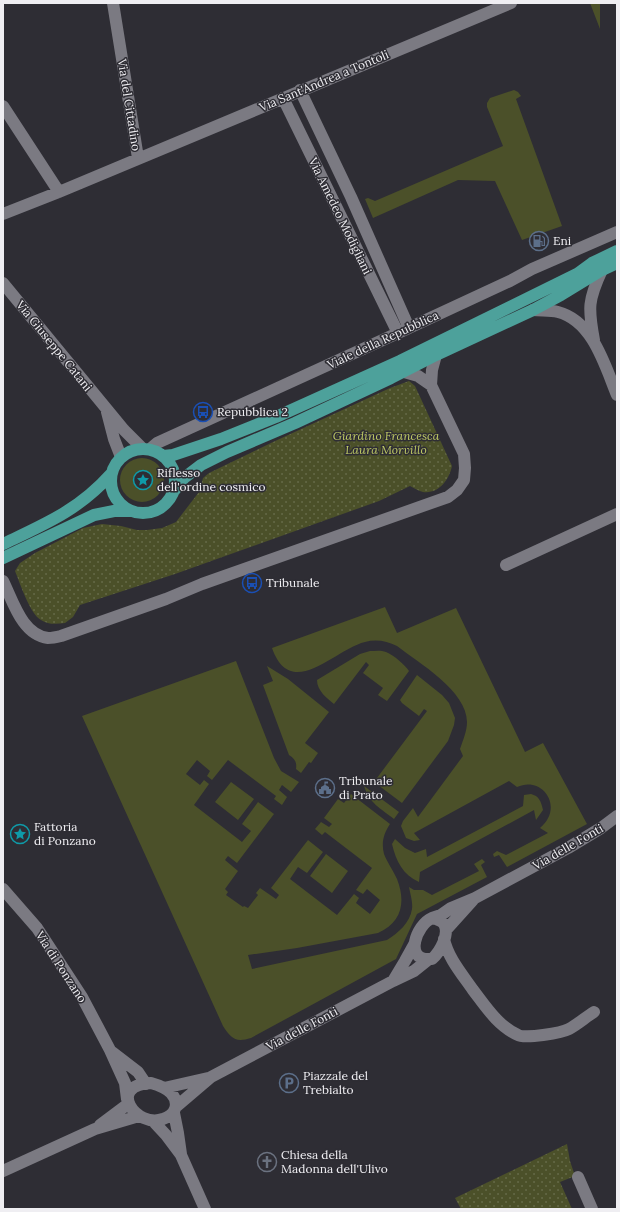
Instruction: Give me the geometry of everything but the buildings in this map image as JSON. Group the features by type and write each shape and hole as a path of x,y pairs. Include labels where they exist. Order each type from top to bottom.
{"main road":[{"name":"Viale della Repubblica","path":"164,456 221,440 400,361 520,303 577,274 592,263 617,251"},
{"path":"3,558 94,515 114,511 143,513 156,511 166,503 184,478 201,465 227,452 295,423 533,310 602,270 617,263"},
{"name":"Viale della Repubblica","path":"120,457 134,449 146,449"},
{"path":"146,449 164,456 170,464 174,473 175,482 173,492"},
{"path":"120,457 115,463 111,474 110,483 112,492 119,503 130,511"},
{"path":"3,544 63,515 99,487 111,474"}],"street":[{"name":"Via del Cittadino","path":"3,214 138,158 113,3"},
{"name":"Via Sant'Andrea a Tontoli","path":"138,158 511,3"},
{"name":"Via Amedeo Modigliani","path":"300,90 351,197 404,331"},
{"name":"Via Amedeo Modigliani","path":"282,98 404,331"},
{"path":"3,106 59,192"},
{"path":"300,134 316,125"},
{"name":"Viale della Repubblica","path":"146,449 404,331 510,281 532,269 617,232"},
{"path":"602,270 595,284 590,306 590,317 595,343 617,395"},
{"name":"Via Giuseppe Catani","path":"3,283 124,430 146,449"},
{"path":"533,310 564,314 579,325 595,343"},
{"path":"3,581 27,627 38,635 49,638 61,636 166,599 202,584 448,497 457,490 464,480 464,454 431,385 432,370 436,355"},
{"path":"404,372 418,376 431,385"},
{"path":"106,409 120,457"},
{"path":"506,565 617,514"},
{"name":"Via delle Fonti","path":"393,981 415,943 425,922 441,915 451,908 475,898 568,848 602,828 617,816"},
{"name":"Via di Ponzano","path":"3,890 38,928 82,997 110,1050 125,1083 128,1101"},
{"name":"Via delle Fonti","path":"175,1109 211,1077 414,971 431,959 439,950 445,934 475,898"},
{"path":"432,918 441,921 444,924 447,949 459,970 489,1012 503,1026 519,1036 536,1036 567,1030 594,1012"},
{"path":"415,943 415,949 419,957 422,959 431,959 450,964 459,970"},
{"path":"110,1050 138,1072 146,1084"},
{"name":"Via delle Fonti","path":"164,1088 211,1077"},
{"path":"95,1129 128,1101 130,1091 137,1086 152,1083 164,1088 175,1100 181,1156"},
{"path":"128,1101 133,1110 139,1116 153,1121 166,1135 181,1156 205,1209"},
{"path":"153,1121 168,1118 175,1109"},
{"path":"3,1171 95,1129 139,1116"},
{"path":"578,1177 592,1209"}],"green space":[{"path":"590,3 600,3 600,29"},
{"path":"514,90 521,96 516,99 562,226 522,240 495,181 458,180 373,218 365,199 368,198 375,201 503,146 487,107 487,103 490,98"},
{"name":"Giardino Francesca Laura Morvillo","path":"409,381 415,386 452,466 446,481 434,491 423,492 410,486 379,501 175,574 80,605 73,617 65,623 47,623 37,617 33,612 15,571 20,563 35,553 83,528 102,524 121,526 137,530 147,530 162,528 176,522 199,492 203,478 209,473 390,388"},
{"path":"138,458 146,458 151,459 158,464 163,471 163,489 158,496 151,501 138,502 130,499 123,492 120,484 120,476 123,468 130,461"},
{"path":"385,607 397,633 456,608 525,752 543,743 587,824 507,867 499,855 494,857 493,854 497,851 506,855 548,833 540,828 547,820 550,811 550,803 547,795 542,789 535,785 526,784 517,787 509,781 414,833 420,840 414,841 406,838 401,826 403,821 413,808 418,817 463,756 460,749 466,732 467,722 465,711 459,699 451,689 429,669 397,646 389,643 373,641 353,646 314,668 302,672 290,671 280,664 272,648"},
{"path":"370,651 382,651 389,653 399,660 409,671 387,701 378,695 383,688 363,673 369,665 366,662 334,704 321,691 317,684 317,680 360,654"},
{"path":"236,661 274,758 281,771 299,782 291,792 282,785 279,790 287,797 282,805 274,799 276,796 228,760 212,780 207,776 210,771 197,760 186,774 200,785 204,780 209,784 194,805 242,842 251,831 242,824 258,802 274,814 237,863 228,856 225,860 238,871 225,889 228,892 226,895 243,907 248,908 258,895 256,893 260,888 276,899 279,895 271,888 308,840 323,852 307,873 298,867 290,879 337,915 354,894 359,898 356,903 370,914 380,900 367,889 363,894 356,890 372,868 325,832 322,835 315,829 321,822 329,827 332,824 324,818 338,799 344,803 351,794 390,824 384,838 383,850 385,857 397,879 401,896 400,910 397,917 392,923 378,933 297,948 248,955 252,969 387,940 403,927 409,919 412,903 409,887 414,890 423,890 432,895 479,871 474,864 482,859 485,862 481,865 487,877 417,914 396,959 251,1038 241,1040 237,1040 228,1034 223,1026 82,716"},
{"path":"267,666 288,679 329,712 305,743 318,753 301,773 296,769 295,761 289,755 263,685 273,681"},
{"path":"417,675 442,695 449,703 455,718 448,741 402,803 374,782 427,711 424,709 419,716 400,700"},
{"path":"231,782 254,799 238,820 215,802"},
{"path":"364,786 399,812 394,819 372,801"},
{"path":"531,794 539,799 543,810 536,820 534,810 420,872 419,882 409,876 398,862 392,844 395,839 405,848 415,853 426,849 427,857 523,806 524,795"},
{"path":"326,854 348,871 332,893 310,876"},
{"path":"567,1144 570,1161 575,1176 560,1182 572,1209 461,1209 455,1198"}],"place":[{"name":"Eni","path":"539,241"},
{"name":"Repubblica 2","path":"203,412"},
{"name":"Riflesso dell'ordine cosmico","path":"143,480"},
{"name":"Tribunale","path":"252,583"},
{"name":"Tribunale di Prato","path":"325,788"},
{"name":"Fattoria di Ponzano","path":"20,834"},
{"name":"Piazzale del Trebialto","path":"289,1083"},
{"name":"Chiesa della Madonna dell'Ulivo","path":"267,1162"}]}
